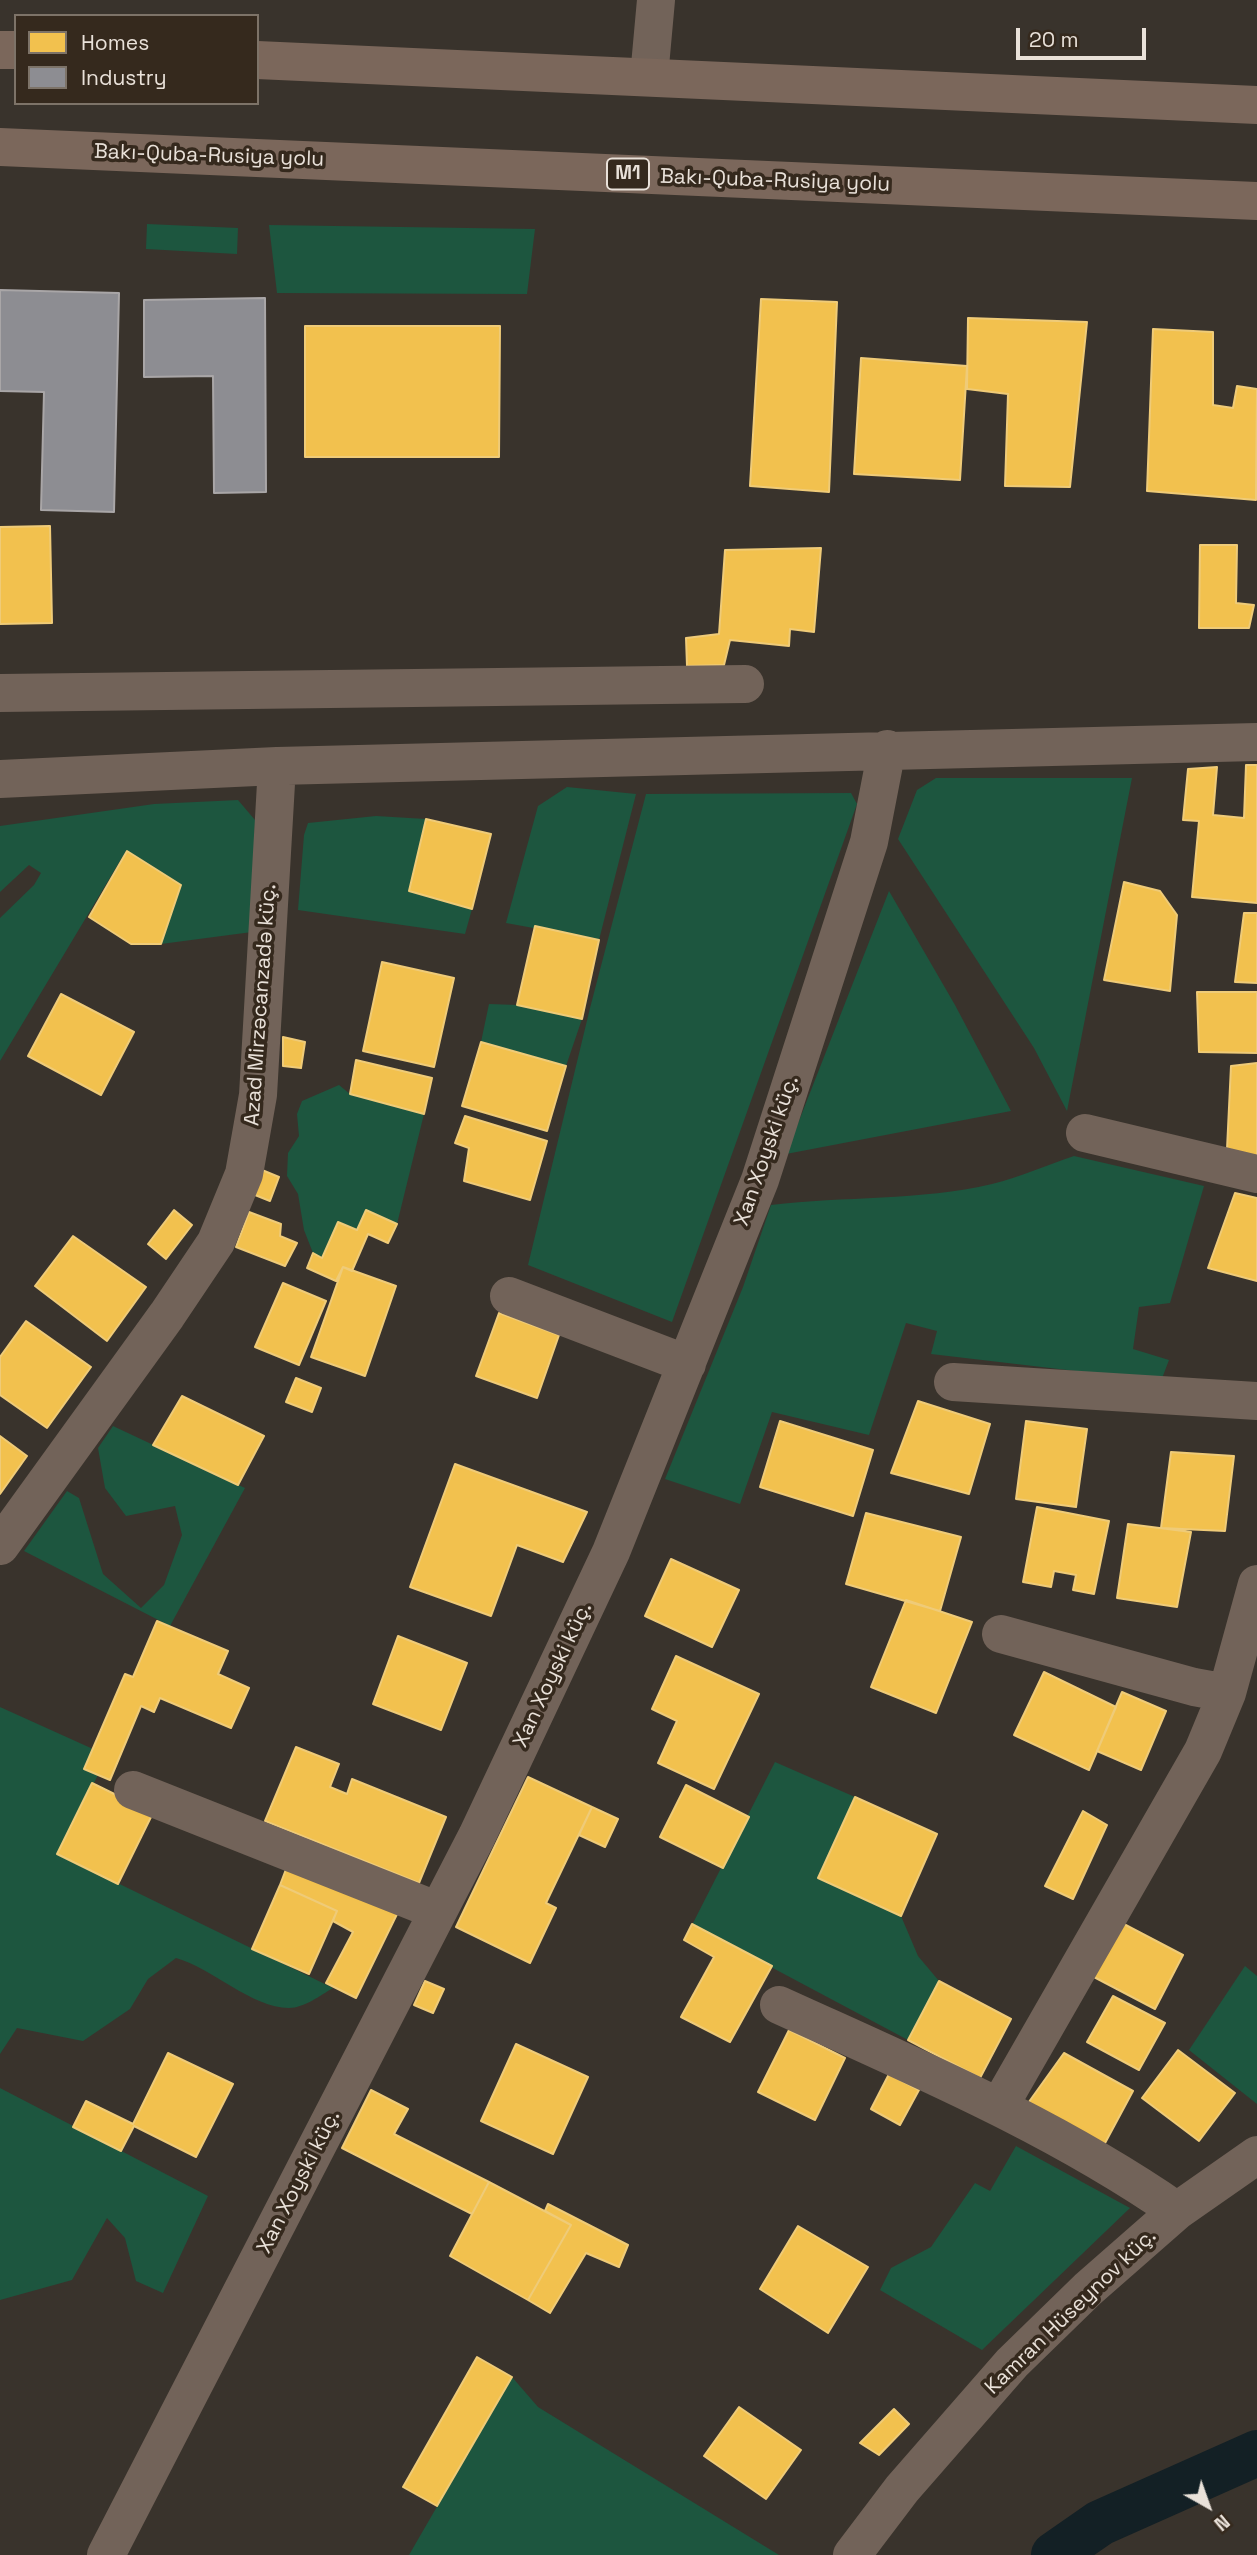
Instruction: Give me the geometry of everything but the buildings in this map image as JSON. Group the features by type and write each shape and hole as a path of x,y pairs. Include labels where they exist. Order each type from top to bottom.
{"highway":[{"path":"259,60 1257,105"},
{"name":"Bakı-Quba-Rusiya yolu","path":"0,147 1257,201"}],"street":[{"path":"649,77 656,0"},
{"path":"0,693 745,684"},
{"path":"0,779 277,766 1257,742"},
{"name":"Xan Xoyski küç.","path":"107,2555 477,1836 611,1552 760,1180 869,842 887,750"},
{"name":"Azad Mirzəcanzadə küç.","path":"0,1546 216,1242 244,1174 258,1095 277,766"},
{"path":"1085,1133 1257,1174"},
{"path":"509,1296 687,1364"},
{"path":"953,1382 1257,1401"},
{"path":"1000,2105 1203,1751 1227,1693 1257,1584"},
{"path":"1001,1634 1194,1687 1227,1693"},
{"path":"133,1790 438,1911"},
{"path":"779,2005 1000,2105 1139,2185 1177,2211"},
{"name":"Kamran Hüseynov küç.","path":"852,2555 902,2489 1012,2363 1088,2289 1177,2211 1257,2155"}],"green space":[{"path":"147,224 238,228 237,254 146,249"},
{"path":"269,225 535,229 527,294 277,293"},
{"path":"936,778 1132,778 1067,1111 1034,1048 898,839 917,790"},
{"path":"567,787 636,794 599,940 506,923 538,806"},
{"path":"851,793 857,804 672,1322 528,1265 590,1008 646,794"},
{"path":"238,800 255,820 252,932 161,944 181,885 126,851 0,1061 0,918 34,885 41,873 29,865 0,892 0,826 154,804"},
{"path":"376,816 426,819 409,891 472,909 465,934 298,910 304,835 308,823"},
{"path":"889,891 955,1005 1011,1111 786,1154"},
{"path":"489,1004 517,1005 582,1019 566,1066 481,1042"},
{"path":"339,1085 350,1094 424,1114 397,1224 366,1210 357,1230 338,1222 322,1258 313,1253 304,1230 298,1194 287,1176 288,1153 299,1136 297,1114 302,1101"},
{"path":"1074,1156 1204,1186 1170,1303 1139,1307 1133,1349 1169,1360 1161,1381 931,1354 937,1331 906,1323 869,1435 772,1412 740,1504 665,1479 743,1287 771,1205 910,1196 965,1189 1002,1181"},
{"path":"113,1426 245,1488 170,1626 24,1551 67,1491 79,1498 103,1574 141,1608 164,1585 182,1535 175,1506 126,1516 105,1488 98,1448"},
{"path":"0,1707 93,1749 84,1769 98,1775 58,1854 333,1988 301,2006 275,2006 246,1995 204,1970 176,1958 148,1979 130,2009 83,2041 17,2028 0,2054"},
{"path":"775,1762 855,1797 818,1878 901,1916 918,1956 939,1981 908,2040 692,1925"},
{"path":"1245,1966 1257,1976 1257,2104 1189,2050"},
{"path":"0,2088 208,2196 163,2293 136,2281 125,2238 107,2218 72,2280 0,2300"},
{"path":"1016,2146 1130,2208 982,2350 880,2290 891,2268 931,2247 975,2183 990,2191"},
{"path":"512,2377 538,2407 779,2555 409,2555"}],"waterway":[{"path":"1054,2555 1100,2523 1257,2453"}]}
